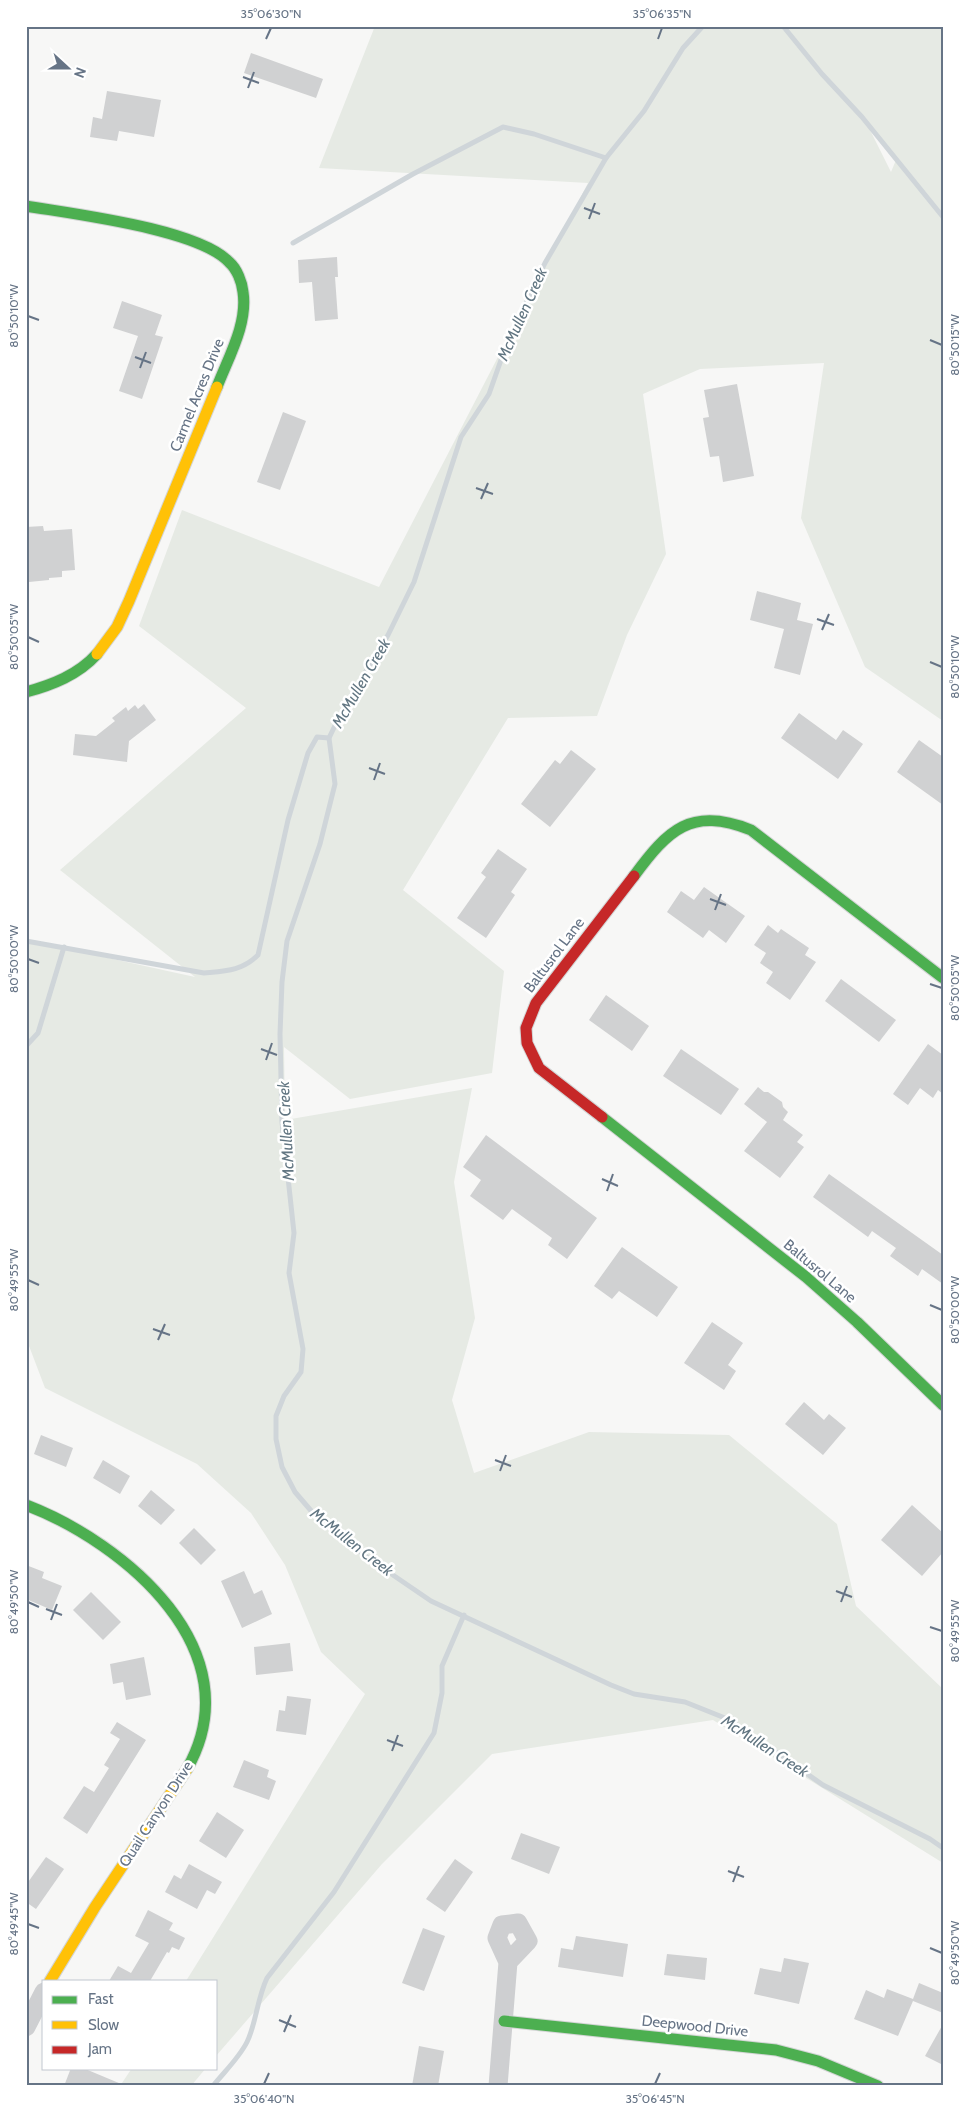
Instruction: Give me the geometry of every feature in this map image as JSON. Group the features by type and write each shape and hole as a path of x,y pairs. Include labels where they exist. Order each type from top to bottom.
{"street":[{"name":"Carmel Acres Drive","path":"26,206 190,240 214,250 228,261 239,275 244,292 243,313 239,328 219,382 140,578 116,629 94,657 78,670 55,683 26,692"},
{"name":"Baltusrol Lane","path":"943,978 751,830 736,823 720,820 701,820 685,825 670,833 657,845 536,1003 526,1026 525,1039 532,1058 539,1068 806,1277 857,1322 943,1405"},
{"name":"Quail Canyon Drive","path":"26,1505 68,1523 103,1543 146,1581 171,1610 186,1632 197,1656 206,1698 202,1734 188,1767 79,1931 51,1980"},
{"path":"498,2086 508,1962"},
{"path":"26,2027 42,1996"},
{"name":"Deepwood Drive","path":"504,2021 776,2050 818,2061 878,2086"}],"shaded area":[{"path":"375,26 943,26 943,721 865,667 801,518 824,363 700,369 643,394 666,554 627,635 597,716 508,718 403,890 504,971 492,1073 350,1099 284,1047 285,1120 472,1088 454,1182 475,1318 452,1400 474,1473 589,1432 729,1435 837,1524 856,1606 943,1689 943,1863 713,1720 492,1754 382,1864 218,2054 218,1980 187,1980 365,1694 321,1652 285,1565 251,1513 197,1464 45,1388 26,1338 26,940 195,977 60,870 246,708 139,626 182,510 379,587 588,183 319,168","holes":["868,126 896,160 891,172"]},
{"path":"131,2070 204,2070 191,2086 120,2086"}],"building":[{"path":"251,53 323,79 316,98 244,73"},
{"path":"107,91 161,100 154,137 119,131 117,141 90,137 93,117 102,119"},
{"path":"337,257 338,277 335,277 338,319 315,321 312,282 299,283 298,260"},
{"path":"122,301 162,315 155,335 163,337 142,399 119,391 138,336 113,328"},
{"path":"737,384 754,476 723,482 719,456 710,457 703,418 709,417 704,390"},
{"path":"283,412 306,421 280,490 257,482"},
{"path":"43,526 44,531 72,529 75,570 62,571 62,577 29,582 29,574 26,574 26,527"},
{"path":"757,591 801,603 797,620 813,624 800,675 774,668 784,629 750,620"},
{"path":"144,704 156,720 129,741 127,762 73,755 75,734 96,736 115,721 112,718 126,707 128,711 135,705 138,709"},
{"path":"799,713 836,740 843,730 863,744 838,779 781,738"},
{"path":"919,740 943,757 943,805 897,772"},
{"path":"571,750 596,769 550,827 521,804 555,760 560,764"},
{"path":"498,849 527,869 511,892 515,895 486,938 457,918 486,877 481,873"},
{"path":"704,887 745,916 726,943 709,930 703,938 667,912 681,891 694,900"},
{"path":"768,925 778,933 781,929 809,948 805,955 816,962 790,1000 766,983 773,972 760,963 766,953 754,945"},
{"path":"841,979 896,1020 879,1042 825,1001"},
{"path":"606,995 649,1026 632,1051 589,1020"},
{"path":"928,1044 943,1055 943,1094 938,1090 933,1098 920,1088 908,1105 893,1094"},
{"path":"681,1049 739,1089 721,1115 663,1076"},
{"path":"758,1087 782,1102 783,1107 788,1112 783,1120 803,1135 797,1142 804,1147 780,1178 744,1151 767,1122 744,1104"},
{"path":"486,1135 597,1218 567,1259 548,1245 552,1238 512,1209 503,1220 470,1196 481,1180 463,1167"},
{"path":"829,1174 943,1255 943,1284 922,1269 918,1276 890,1256 896,1248 872,1231 868,1237 813,1197"},
{"path":"622,1247 678,1287 657,1317 619,1291 612,1299 594,1286"},
{"path":"712,1322 743,1343 728,1365 736,1371 724,1390 684,1363"},
{"path":"804,1402 824,1420 829,1414 846,1428 823,1455 785,1424"},
{"path":"41,1435 73,1448 66,1467 34,1454"},
{"path":"103,1460 130,1476 120,1494 93,1478"},
{"path":"151,1490 175,1510 161,1525 138,1506"},
{"path":"912,1505 943,1533 943,1552 922,1576 881,1540"},
{"path":"194,1528 216,1550 201,1565 179,1543"},
{"path":"26,1565 44,1572 42,1578 62,1586 52,1610 26,1599"},
{"path":"244,1571 254,1594 262,1590 272,1614 242,1628 221,1581"},
{"path":"91,1592 121,1622 103,1640 73,1610"},
{"path":"290,1643 293,1671 256,1675 254,1647"},
{"path":"144,1657 151,1695 126,1700 123,1682 113,1684 110,1664"},
{"path":"287,1696 311,1699 306,1735 276,1731 279,1710 285,1711"},
{"path":"117,1722 146,1740 87,1834 63,1818 84,1786 94,1792 109,1768 104,1765 120,1739 110,1733"},
{"path":"244,1760 269,1770 267,1777 276,1781 269,1800 233,1787"},
{"path":"217,1812 244,1830 226,1858 199,1841"},
{"path":"521,1833 560,1847 549,1874 511,1859"},
{"path":"46,1857 64,1869 36,1909 26,1902 26,1885"},
{"path":"455,1859 473,1872 445,1912 426,1899"},
{"path":"189,1864 222,1882 215,1894 207,1890 197,1909 165,1892 174,1875 181,1879"},
{"path":"148,1910 173,1923 169,1930 185,1938 179,1950 172,1947 169,1953 167,1952 151,1980 110,1980 118,1966 131,1973 149,1943 135,1936"},
{"path":"423,1928 445,1936 424,1991 402,1983"},
{"path":"576,1936 628,1944 623,1977 558,1967 561,1948 573,1950"},
{"path":"667,1954 707,1958 705,1980 664,1975"},
{"path":"784,1958 809,1963 799,2004 754,1994 760,1968 781,1972"},
{"path":"919,1983 943,1993 943,2013 913,2001 898,2036 854,2019 866,1990 884,1998 887,1989 913,1999"},
{"path":"943,2024 943,2065 925,2056"},
{"path":"419,2046 444,2051 438,2086 412,2086"},
{"path":"70,2070 88,2070 126,2086 64,2086"}],"waterway":[{"name":"McMullen Creek","path":"703,26 683,48 644,111 606,158 545,263 507,343 489,394 461,437 414,582 388,635 342,711 329,738 335,784 320,844 287,941 282,982 280,1034 282,1122 294,1233 289,1273 303,1349 301,1372 284,1396 276,1416 276,1439 282,1467 295,1492 313,1513 368,1558 431,1601 611,1685 634,1694 685,1702 730,1720 823,1785 930,1839 943,1848"},
{"path":"783,26 822,74 862,117 943,217"},
{"path":"293,243 413,174 503,127 534,134 606,158"},
{"path":"26,941 204,973 233,969 252,960 258,955 288,820 308,753 317,737 329,738"},
{"path":"26,1046 38,1033 64,947"},
{"path":"213,2086 244,2048 253,2027 267,1978 334,1892 434,1733 442,1693 442,1666 464,1615"}],"traffic: fast":[{"path":"26,206 164,232 191,240 213,250 229,262 237,272 240,280 244,304 243,316 236,341 217,387"},
{"path":"26,692 64,678 82,668 97,654"},
{"path":"634,876 658,846 683,827 697,822 730,823 751,830 943,978"},
{"path":"602,1117 806,1277 857,1322 943,1405"},
{"path":"26,1505 64,1522 102,1546 138,1574 169,1607 192,1644 204,1683 203,1725 187,1769"},
{"path":"504,2021 776,2050 818,2061 878,2086"}],"traffic: slow":[{"path":"97,654 117,627 129,601 217,387"},
{"path":"51,1980 95,1907 187,1769"}],"traffic: jam":[{"path":"602,1117 539,1068 527,1043 526,1028 536,1003 634,876"}]}
